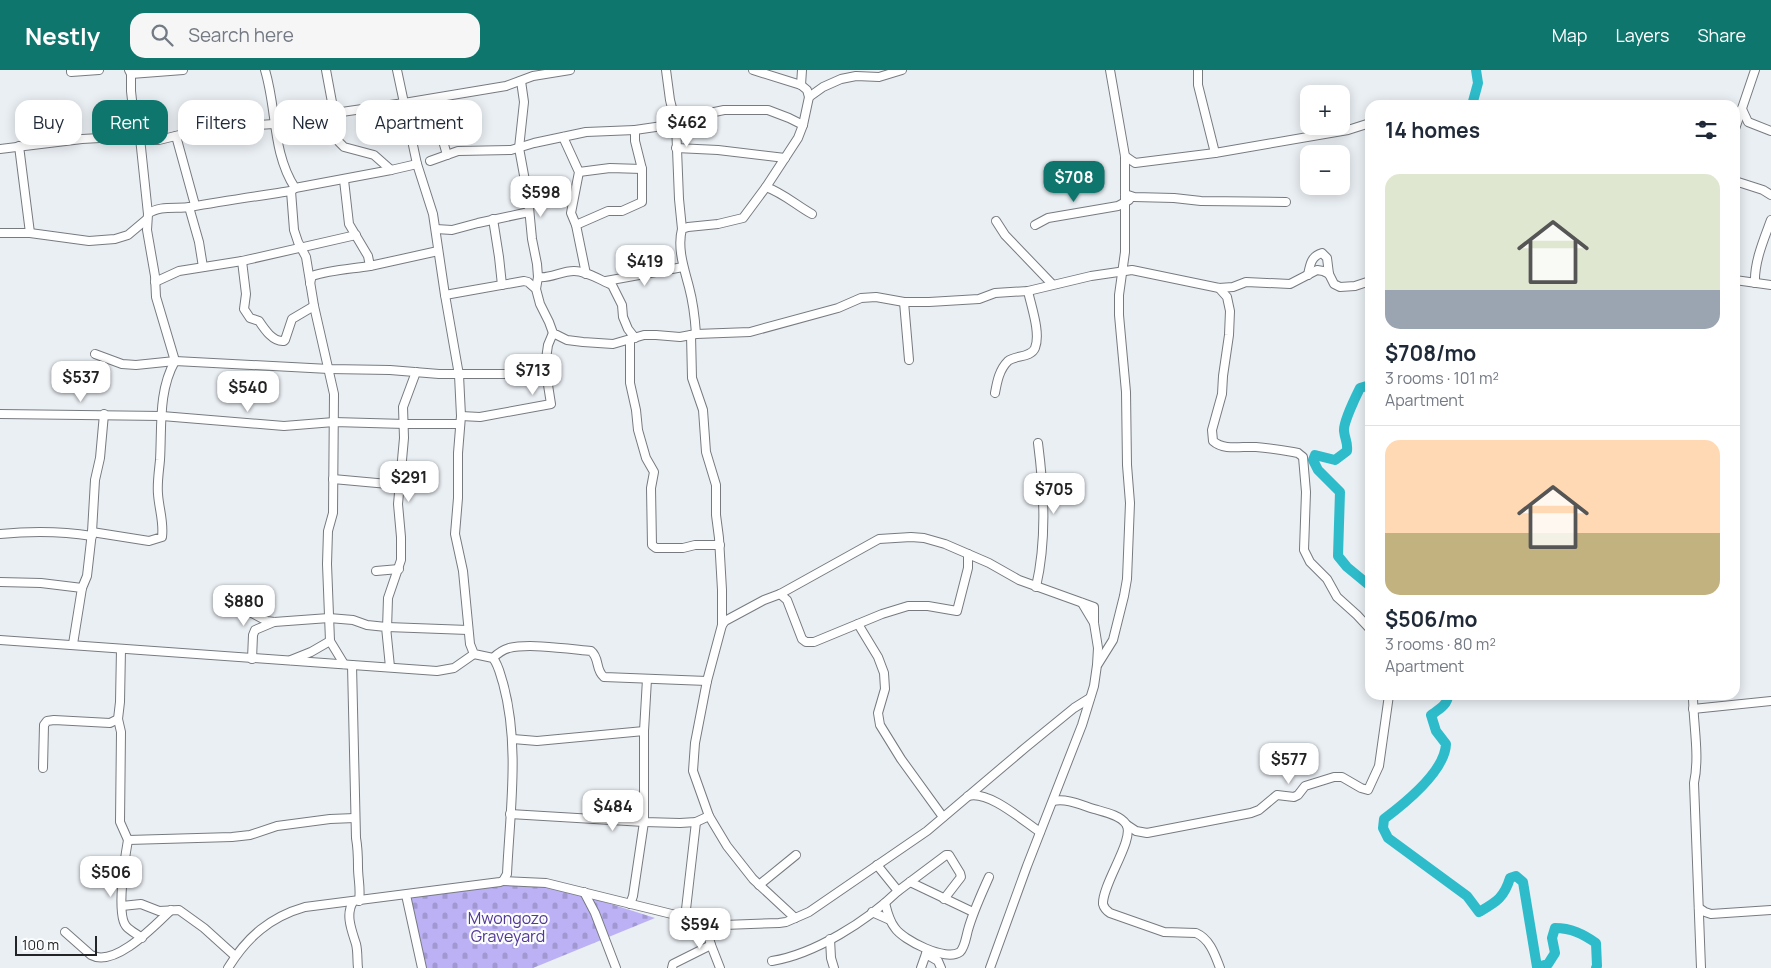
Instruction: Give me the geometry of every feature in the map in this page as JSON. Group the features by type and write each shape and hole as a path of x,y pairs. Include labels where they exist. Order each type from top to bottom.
{"street":[{"path":"70,70 71,72 80,73 99,70"},
{"path":"132,100 129,71 184,70"},
{"path":"168,138 208,128 274,124 265,70"},
{"path":"326,70 332,100"},
{"path":"397,70 403,100"},
{"path":"425,100 506,86 533,76 570,70"},
{"path":"666,70 670,100 676,124 682,229 681,258 689,289 694,334 692,378 702,410 706,452 716,485 716,515 720,545 722,590 722,625 707,681 692,761 693,771 709,816 739,863 795,918"},
{"path":"682,229 743,218 798,138 809,97 807,90 801,85 753,70"},
{"path":"801,85 802,70"},
{"path":"809,97 823,87 841,79 856,76 879,77 902,70"},
{"path":"1097,665 1113,640 1124,596 1127,579 1130,484 1127,465 1126,392 1122,358 1119,295 1124,270 1126,224 1125,156 1110,70"},
{"path":"1198,70 1198,85 1215,153"},
{"path":"1740,115 1756,70"},
{"path":"0,414 162,416 284,426 334,422 405,424 460,420 551,404 545,366 548,345 553,334 540,304 536,288 538,277 519,148 524,102 521,80"},
{"path":"436,98 447,155"},
{"path":"1742,109 1748,122 1771,131"},
{"path":"430,161 458,151 511,150 586,132 635,130 676,124 700,115 724,110 768,110 803,125"},
{"path":"1125,156 1135,163 1215,153 1348,130 1365,124"},
{"path":"576,225 608,211 622,212 642,202 642,169 635,141 635,130"},
{"path":"176,136 192,206 203,267"},
{"path":"563,137 579,172 571,213 576,225 586,274"},
{"path":"1,147 92,139"},
{"path":"0,534 37,531 92,534 149,541 162,537 162,519 157,485 162,416 168,373 175,361 156,297 139,145"},
{"path":"279,145 283,164 293,190 294,230 306,257 314,306 334,394 332,513 328,531 327,564 329,618 330,641 348,664 355,818 361,888 349,913 352,935 357,950 358,968"},
{"path":"343,145 349,149 374,155 392,170"},
{"path":"413,145 433,214 459,375 460,420 455,534 463,571 470,644 474,654"},
{"path":"19,146 30,233"},
{"path":"676,148 718,150 785,158"},
{"path":"0,233 30,233 89,241 114,239 128,235 157,209 192,206 293,190 417,164"},
{"path":"579,172 610,168 642,169"},
{"path":"344,180 349,224 368,256 370,266"},
{"path":"1740,183 1763,190 1771,195"},
{"path":"766,187 778,191 788,200 812,214"},
{"path":"1125,198 1174,198 1201,202 1286,202"},
{"path":"1035,225 1048,218 1122,204 1125,198"},
{"path":"436,229 452,230 529,212"},
{"path":"494,219 502,285"},
{"path":"1755,283 1759,257 1771,220"},
{"path":"996,221 1005,235 1052,284"},
{"path":"155,282 179,272 242,261 356,236"},
{"path":"310,283 312,276 321,272 346,271 438,251"},
{"path":"1308,275 1312,259 1322,254 1328,258 1329,274 1334,284 1340,287 1355,286 1365,283"},
{"path":"242,261 246,294 244,309 250,318 259,321 264,329 278,341 284,342 286,340 292,320 314,306"},
{"path":"604,282 683,267"},
{"path":"553,334 567,340 613,344 656,335 680,337 694,334 750,332 838,308 861,298 888,298 904,302 979,299 995,294 1028,291 1052,284 1124,270 1212,285 1219,288 1227,297 1230,311 1222,394 1212,430 1213,441 1217,445 1256,447 1293,452 1303,457 1306,492 1304,550 1310,562 1327,579 1337,597 1365,623"},
{"path":"1219,288 1233,287 1246,282 1290,284 1317,270 1329,274"},
{"path":"538,277 545,278 574,271 612,285 618,295 623,317 632,339 630,383 638,430 646,458 654,472 651,488 652,544 656,548 720,545"},
{"path":"445,295 524,281 536,288"},
{"path":"1740,281 1771,285"},
{"path":"995,393 1001,371 1008,361 1032,352 1035,348 1037,337 1028,291"},
{"path":"904,302 909,360"},
{"path":"95,354 122,364 152,364 175,361 329,369 390,370 459,375 514,374"},
{"path":"390,666 387,628 388,598 399,569 402,548 398,504 405,424 403,407 416,372"},
{"path":"74,644 92,534 95,480 100,458 104,414"},
{"path":"1036,586 1042,561 1043,532 1043,491 1038,443"},
{"path":"333,479 399,485"},
{"path":"722,625 725,621 764,600 780,594 879,539 911,537 924,538 968,554 989,563 1019,580 1082,603 1094,623 1098,648 1094,686 1082,725 990,968"},
{"path":"780,594 787,600 802,639 806,642 814,642 908,606 928,606 956,611 968,568 968,554"},
{"path":"376,571 399,569"},
{"path":"0,582 41,583 82,588"},
{"path":"250,612 267,621 274,622 329,618 353,620 367,625 387,628 468,630"},
{"path":"252,659 255,630 274,622"},
{"path":"858,624 878,657 884,673 885,689 878,713 880,725 901,759 943,817"},
{"path":"0,640 74,644 252,659 446,670 454,668 474,654 493,658 498,664 506,695 513,739 507,874 503,881"},
{"path":"289,661 311,652 330,641"},
{"path":"493,658 499,652 524,646 591,650 596,656 600,674 604,677 707,681"},
{"path":"121,649 118,720 122,732 120,822 128,840 123,871 122,906 124,923 127,928 142,938"},
{"path":"630,904 633,896 644,822 644,731 647,679"},
{"path":"228,968 253,934 292,911 306,907 503,881 546,884 704,922 724,925 780,923 809,912 927,831 1074,708 1090,698"},
{"path":"1053,801 1062,799 1111,815 1122,820 1136,831 1147,833 1251,813 1260,810 1277,795 1294,797 1305,786 1334,777 1342,777 1368,790 1379,766 1388,700"},
{"path":"1693,700 1701,968"},
{"path":"1693,709 1771,701"},
{"path":"43,768 44,725 47,721 110,723 118,720"},
{"path":"513,739 537,741 644,731"},
{"path":"1057,790 1062,799"},
{"path":"968,796 979,794 994,801 1040,832"},
{"path":"510,814 644,822 696,822 709,816"},
{"path":"128,840 250,835 277,826 330,819 355,818"},
{"path":"686,918 696,822"},
{"path":"1127,825 1126,841 1108,883 1103,905 1105,909 1110,913 1157,930 1175,933 1196,933 1200,935 1206,939 1214,952 1220,968"},
{"path":"772,961 803,954 830,939 885,903 946,854 949,855 961,877 944,899"},
{"path":"760,885 796,855"},
{"path":"877,866 898,891"},
{"path":"927,952 944,954 960,952 973,912 989,877"},
{"path":"910,882 973,912"},
{"path":"584,892 595,913 616,968"},
{"path":"406,895 422,968"},
{"path":"885,903 895,929 938,961 941,968"},
{"path":"122,906 141,904 159,910 179,910 235,956"},
{"path":"1699,908 1711,914 1771,910"},
{"path":"65,932 96,958 105,957 125,950 142,938 171,910"},
{"path":"872,912 890,920"},
{"path":"704,922 720,968"},
{"path":"830,939 831,958 834,968"},
{"path":"672,968 673,964 679,960 711,945"},
{"path":"921,968 927,952"}],"green space":[{"name":"Mwongozo Graveyard","path":"536,885 567,890 655,918 533,968 426,968 410,899 412,897 495,886"}],"waterway":[{"path":"1473,100 1478,83 1476,70"},
{"path":"1365,386 1360,388 1344,427 1347,451 1335,460 1315,455 1313,460 1318,470 1340,492 1338,556 1347,567 1365,582"},
{"path":"1447,700 1431,715 1436,731 1446,744 1444,754 1439,765 1422,786 1384,819 1383,828 1388,838 1467,896 1479,912 1499,899 1510,878 1516,876 1523,882 1537,967 1548,964 1555,953 1552,938 1555,928 1577,932 1596,943 1596,968"}]}
